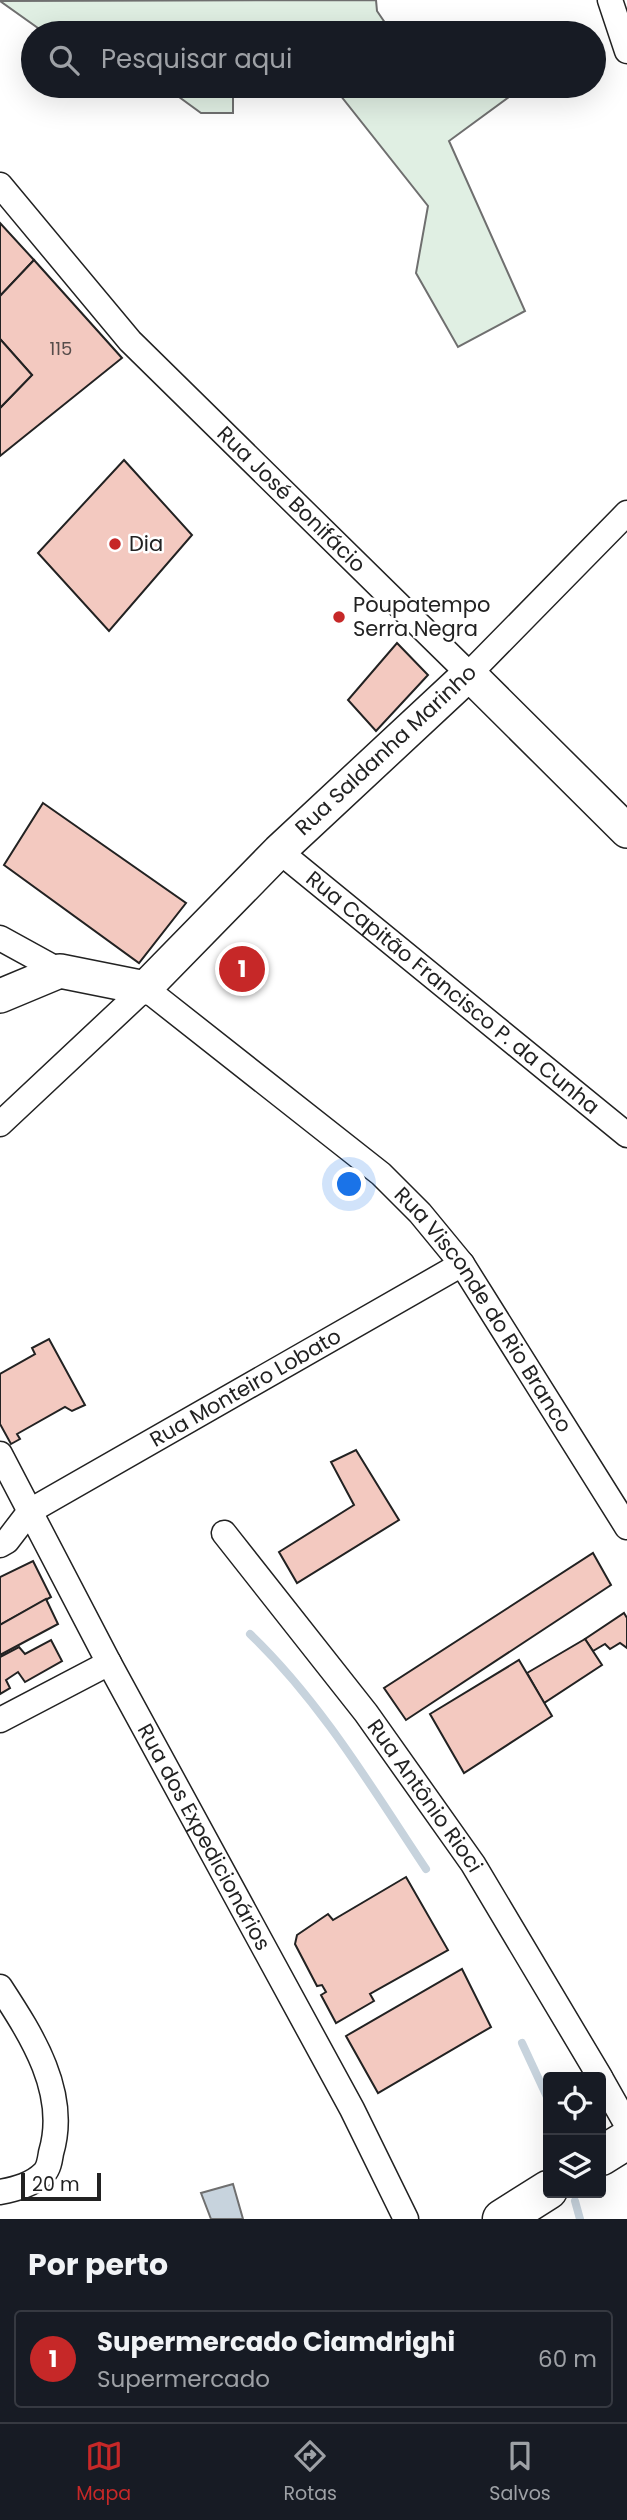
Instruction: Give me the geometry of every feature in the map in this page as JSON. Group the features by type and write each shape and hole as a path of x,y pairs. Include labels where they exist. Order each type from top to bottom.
{"main road":[{"name":"Rua José Bonifácio","path":"469,674 627,831"},
{"name":"Rua Saldanha Marinho","path":"145,988 279,851 469,674"},
{"path":"0,996 60,971 145,988"},
{"path":"606,2153 627,2140"},
{"path":"502,2219 543,2193"}],"street":[{"path":"610,0 627,51"},
{"name":"Rua José Bonifácio","path":"0,185 130,341 469,674"},
{"name":"Rua Saldanha Marinho","path":"469,674 627,513"},
{"name":"Rua Capitão Francisco P. da Cunha","path":"279,851 627,1135"},
{"path":"0,938 60,971"},
{"name":"Rua Saldanha Marinho","path":"0,1124 145,988"},
{"name":"Rua Visconde do Rio Branco","path":"145,988 381,1174 419,1213 462,1264 627,1527"},
{"name":"Rua Monteiro Lobato","path":"30,1511 462,1264"},
{"name":"Rua dos Expedicionários","path":"0,1454 109,1663 352,2109 406,2219"},
{"path":"0,1545 8,1541 30,1511"},
{"name":"Rua Antônio Rioci","path":"225,1533 366,1713 473,1864 596,2072"},
{"path":"0,1720 109,1663"},
{"path":"0,1987 24,2025 56,2097 57,2132 46,2172 23,2188 0,2192"},
{"name":"Rua Antônio Rioci","path":"606,2088 627,2125"}],"green space":[{"path":"376,0 377,11 384,21 28,21 0,1"},
{"path":"180,98 233,98 233,113 201,113"},
{"path":"342,98 507,98 449,141 525,311 458,347 416,273 428,206"}],"shaded area":[{"path":"233,2184 243,2219 211,2219 201,2193"}],"building":[{"path":"0,223 34,260 0,296"},
{"path":"34,260 122,358 0,456 0,408 32,375 0,339 0,296"},
{"path":"0,339 32,375 0,408"},
{"name":"Dia","path":"124,460 192,535 109,631 38,553"},
{"path":"397,643 428,675 376,731 348,700"},
{"path":"43,803 186,903 139,963 4,865"},
{"path":"49,1339 85,1405 72,1411 65,1407 17,1434 20,1439 11,1444 0,1424 0,1374 35,1354 32,1348"},
{"path":"356,1450 399,1520 297,1583 279,1552 354,1505 331,1462"},
{"path":"593,1553 611,1585 406,1720 384,1688"},
{"path":"33,1561 51,1597 0,1625 0,1577"},
{"path":"46,1599 58,1624 0,1655 0,1625"},
{"path":"624,1613 627,1618 627,1648 620,1643 610,1649 605,1644 593,1651 585,1639"},
{"path":"585,1639 602,1665 544,1703 527,1673"},
{"path":"51,1640 62,1661 25,1682 18,1672 6,1680 10,1688 0,1694 0,1657 19,1647 25,1654"},
{"path":"519,1660 552,1716 464,1773 430,1714"},
{"path":"406,1877 448,1950 370,1994 374,2001 336,2023 321,1995 326,1992 322,1985 317,1986 295,1944 297,1935 328,1914 333,1920"},
{"path":"462,1969 491,2027 378,2093 346,2036"}],"waterway":[{"path":"250,1634 276,1660 323,1717 426,1869"},
{"path":"522,2043 543,2088"},
{"path":"575,2201 580,2219"}],"place":[{"name":"Dia","path":"115,544"},
{"name":"Poupatempo Serra Negra","path":"339,617"},
{"name":"Supermercado Ciamdrighi","path":"242,969"}]}
